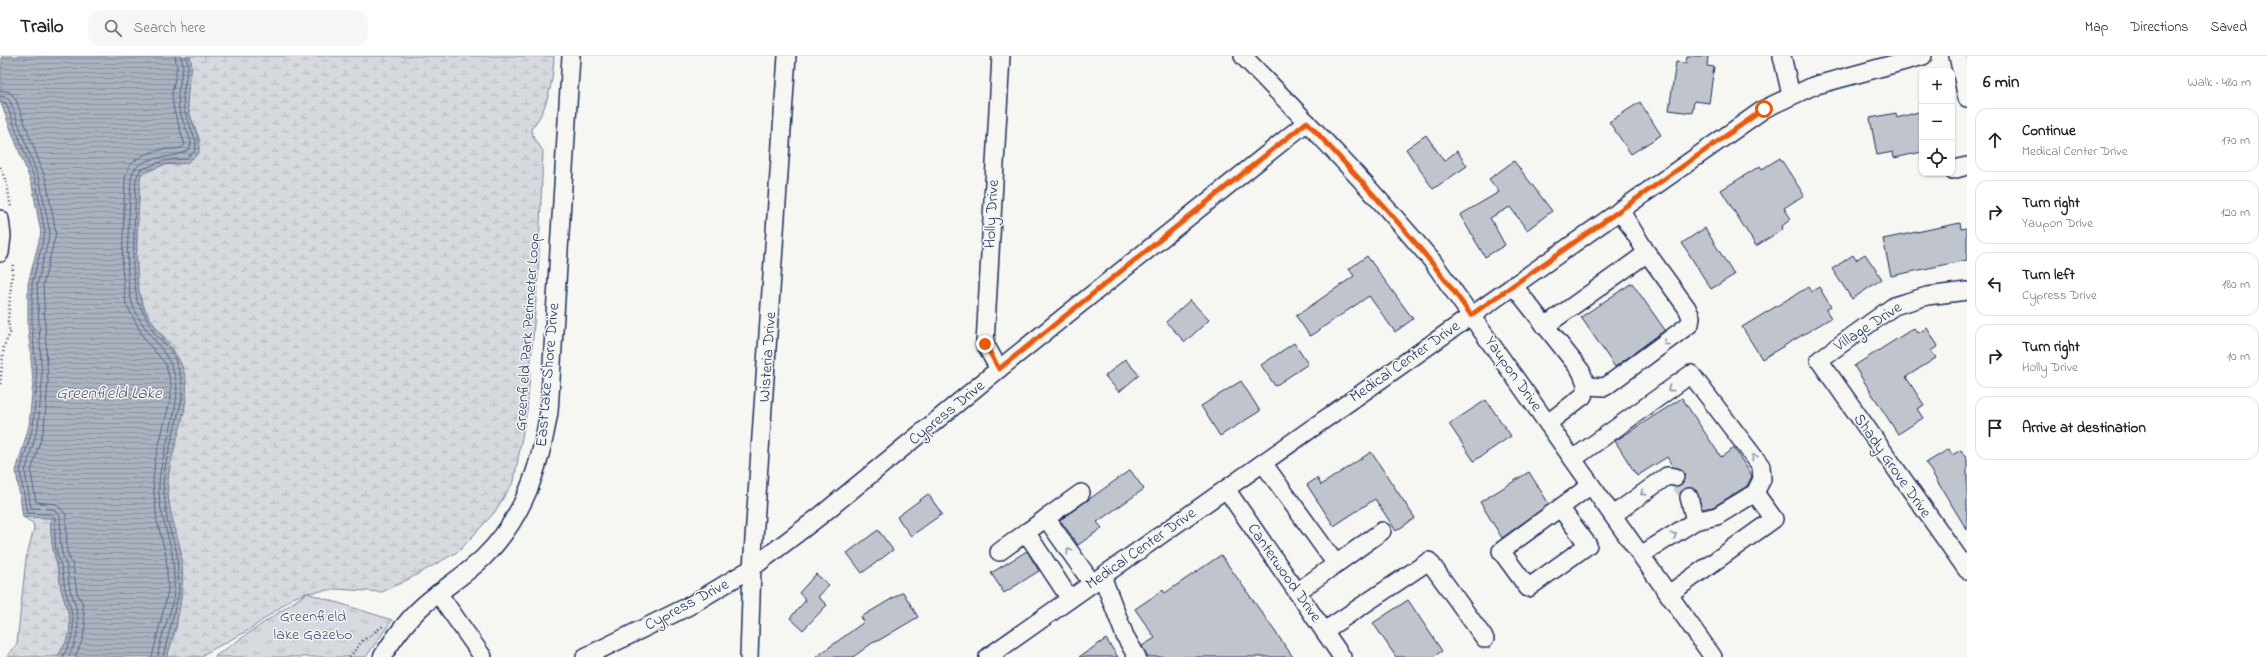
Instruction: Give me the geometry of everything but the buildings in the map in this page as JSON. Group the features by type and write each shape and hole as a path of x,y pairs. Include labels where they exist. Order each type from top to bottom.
{"street":[{"name":"East Lake Shore Drive","path":"382,657 412,616 438,593 482,559 501,539 527,496 539,462 548,412 571,56"},
{"name":"Wisteria Drive","path":"748,657 752,568 787,56"},
{"name":"Holly Drive","path":"999,369 985,344 1001,56"},
{"name":"Yaupon Drive","path":"1243,56 1307,122 1406,229 1433,262 1713,657"},
{"path":"1782,56 1791,95"},
{"name":"Medical Center Drive","path":"988,657 1764,109 1791,95 1813,86 1923,56"},
{"path":"1958,56 1967,98"},
{"name":"Cypress Drive","path":"585,657 690,606 752,568 820,516 999,369 1307,122"},
{"path":"1955,169 1967,166"},
{"path":"1587,386 1605,387 1690,324 1691,317 1687,308 1647,253 1620,210"},
{"path":"6,215 2,236 7,254"},
{"path":"1545,326 1647,253"},
{"path":"1513,285 1581,371 1587,386 1583,396 1548,423"},
{"name":"Village Drive","path":"1819,360 1894,306 1927,296 1967,291"},
{"name":"Shady Grove Drive","path":"1819,360 1967,570"},
{"path":"1573,459 1691,374 1761,466 1762,479 1755,493 1717,516 1695,521 1641,556"},
{"path":"1263,463 1336,564"},
{"path":"1613,515 1667,476 1675,477"},
{"path":"1561,509 1588,545 1528,588 1501,551 1561,509 1591,485"},
{"name":"Canterwood Drive","path":"1226,490 1342,657"},
{"path":"999,552 1081,493"},
{"path":"1668,594 1774,518 1755,493"},
{"path":"1689,497 1695,521"},
{"path":"1046,518 1097,580 1137,657"},
{"path":"1297,592 1382,531"},
{"path":"1026,532 1070,599"},
{"path":"1324,631 1429,560 1485,639"},
{"path":"438,593 476,650 483,657"}],"path":[{"path":"0,167 7,184 6,215"},
{"path":"0,384 4,346 10,333 8,321 7,254"},
{"path":"350,657 362,641 386,624"}],"green space":[{"path":"190,56 554,56 551,85 548,95 542,113 531,129 534,138 543,151 538,275 527,410 514,481 494,513 459,551 409,579 382,592 336,589 307,593 293,598 249,630 204,654 203,657 167,657 177,625 181,552 171,519 167,484 170,463 173,346 155,326 142,302 137,277 138,224 141,174 163,165 187,163 200,141 187,102 187,91 191,71"},
{"path":"23,517 51,518 52,544 62,593 70,622 70,630 64,646 57,657 7,657 17,643 26,559 34,528 33,523"},
{"name":"Greenfield lake Gazebo","path":"307,593 392,620 366,657 214,657"}],"water":[{"name":"Greenfield Lake","path":"2,56 190,56 191,69 187,101 189,114 199,140 199,153 187,163 163,165 141,174 136,258 138,288 145,311 178,358 186,381 183,418 172,457 168,482 170,509 181,553 182,593 175,631 167,657 57,657 64,646 70,630 70,622 69,614 61,590 52,544 51,518 23,517 16,471 29,426 33,382 28,327 28,284 41,233 32,185 0,101"}],"tunnel":[{"path":"1675,477 1689,497"}],"route":[{"path":"985,344 999,369 1082,305 1180,223 1307,122 1406,229 1450,284 1471,315 1764,109"}]}
